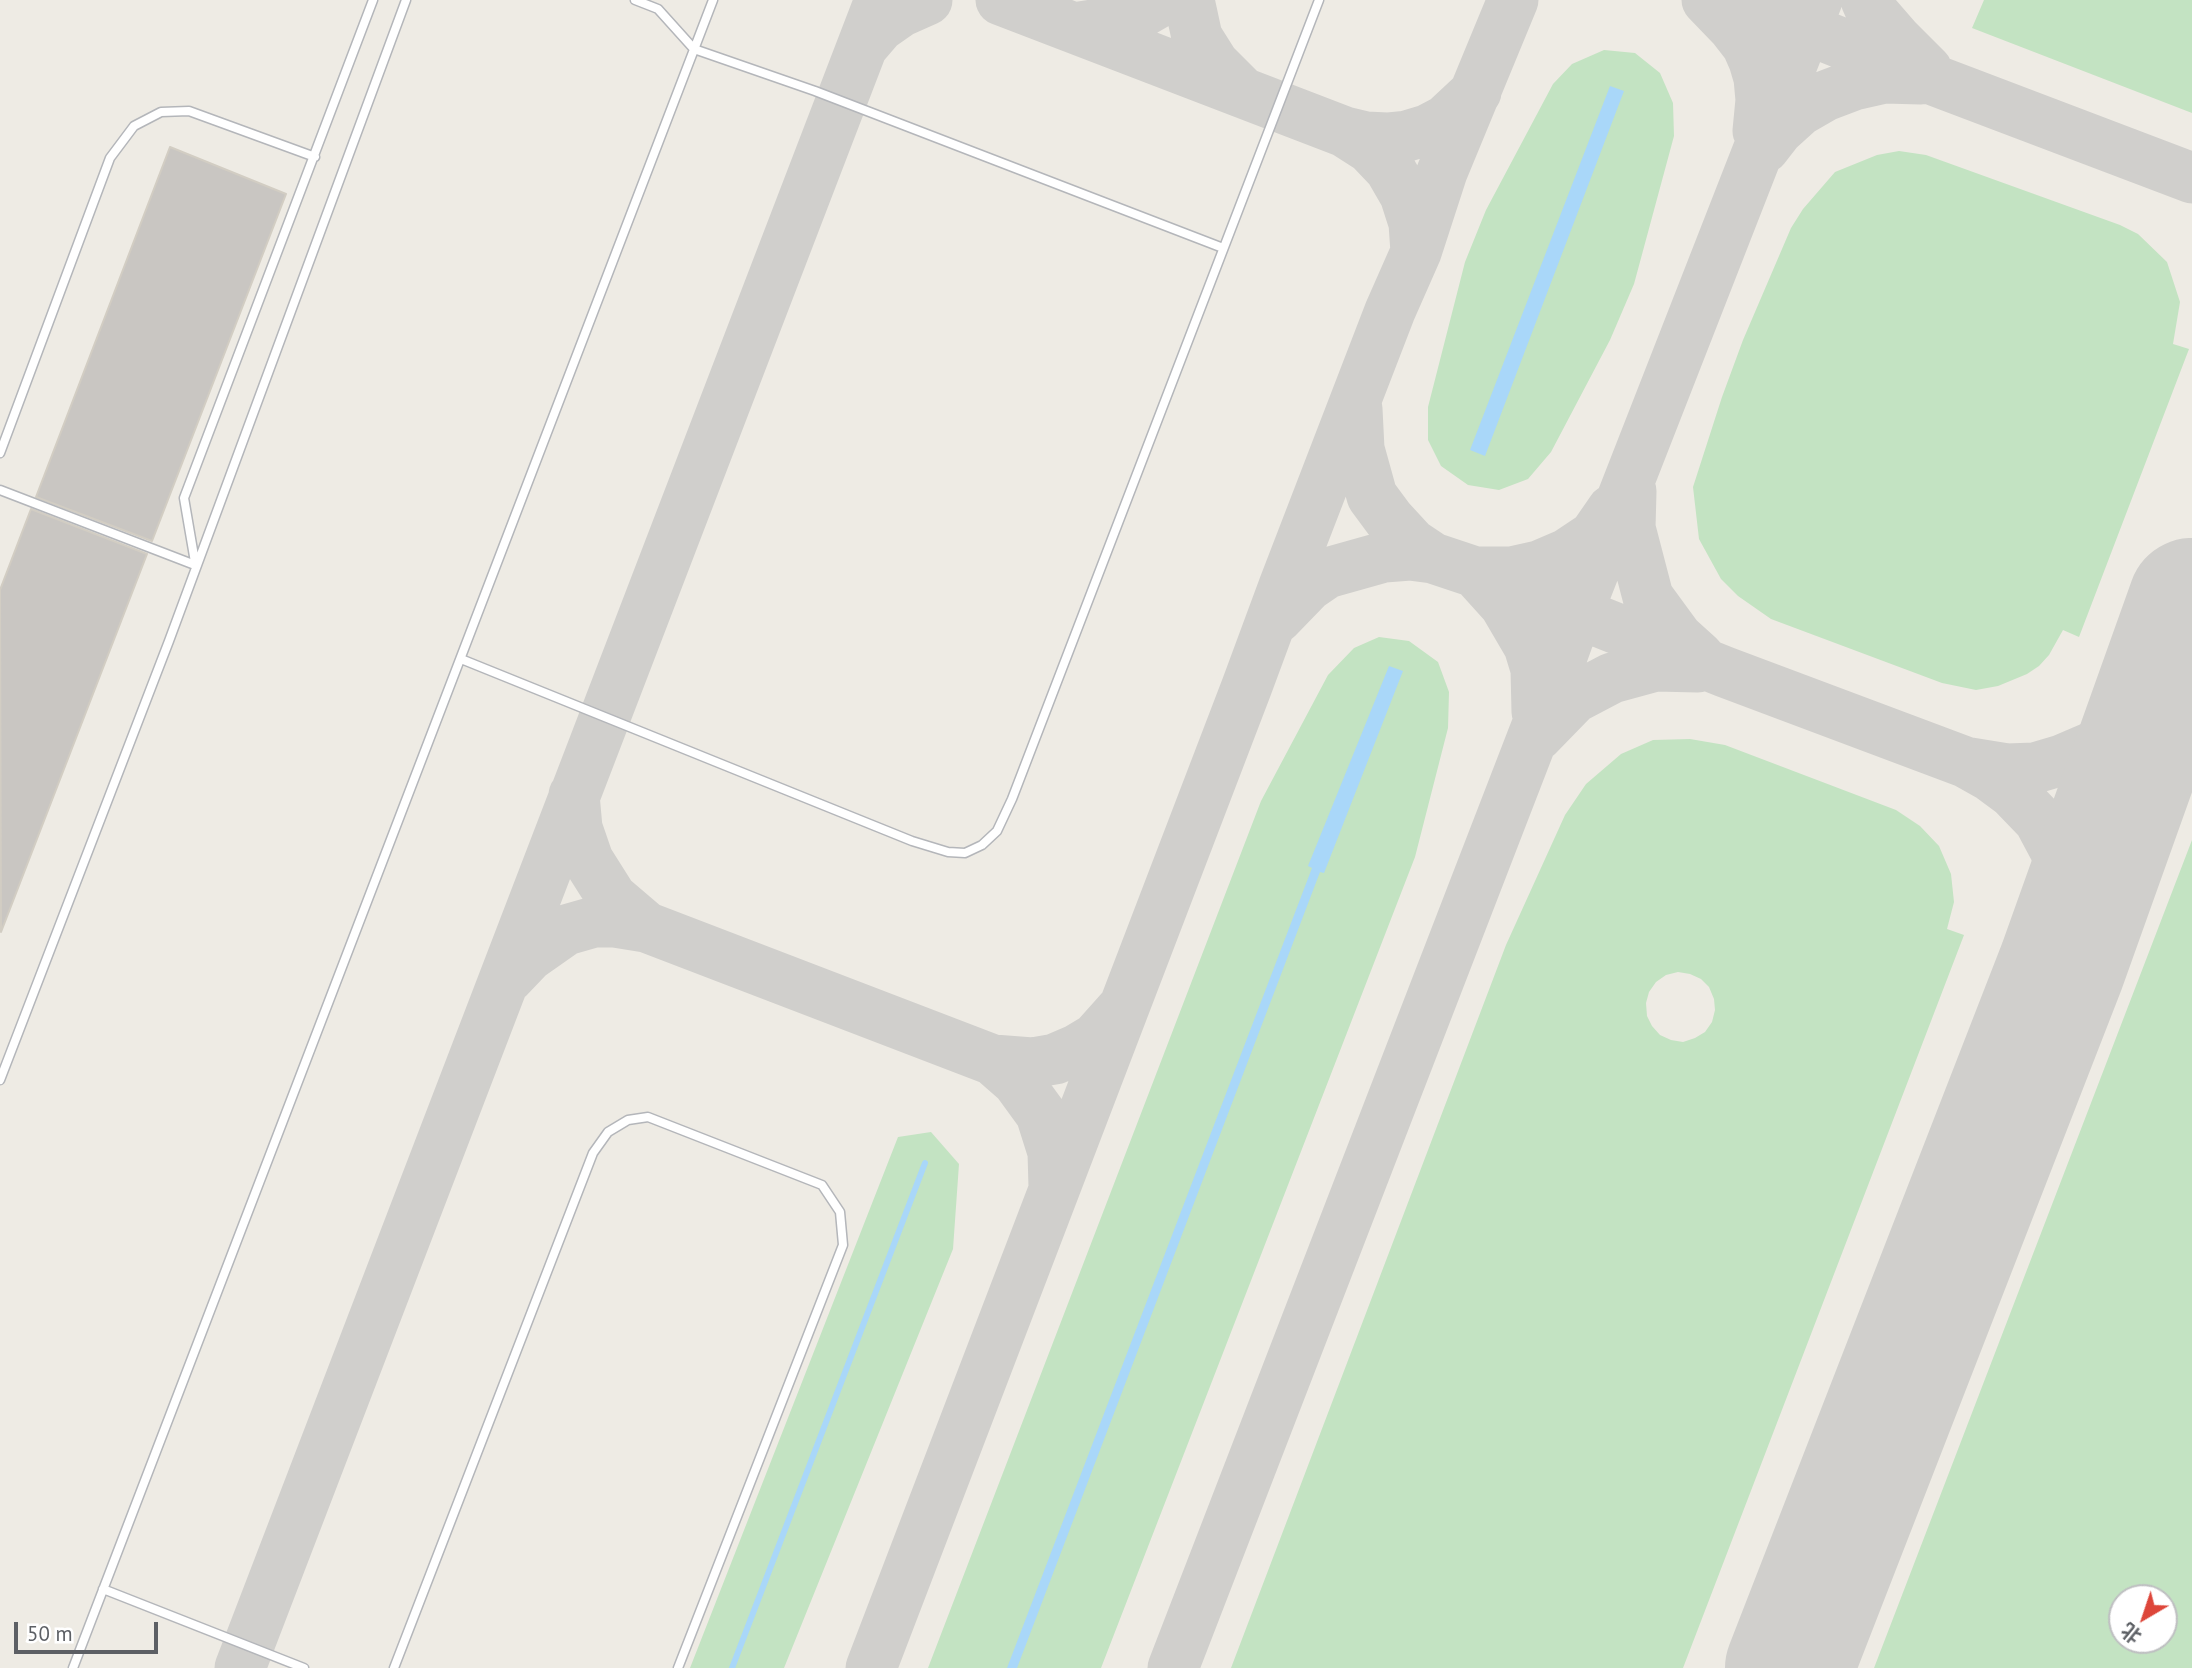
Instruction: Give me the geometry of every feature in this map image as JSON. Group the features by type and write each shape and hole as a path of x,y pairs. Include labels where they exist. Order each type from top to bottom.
{"lane":[{"path":"195,565 184,498 373,0"},
{"path":"0,1080 164,654 406,0"},
{"path":"635,0 658,9 694,49 815,91 1223,248"},
{"path":"73,1668 713,0"},
{"path":"461,659 912,841 948,852 965,853 982,845 997,831 1012,799 1319,0"},
{"path":"0,453 110,158 134,126 161,112 189,111 315,157"},
{"path":"0,490 195,565"},
{"path":"394,1668 593,1153 608,1132 628,1120 648,1117 822,1185 840,1212 843,1245 678,1668"},
{"path":"103,1589 304,1668"}],"green space":[{"path":"1984,0 2192,0 2192,113 1972,28"},
{"path":"1604,50 1635,53 1660,73 1673,103 1674,136 1634,284 1610,340 1551,452 1528,479 1499,490 1468,485 1441,466 1428,440 1428,407 1465,262 1486,210 1553,84 1572,64"},
{"path":"1899,151 1926,155 2120,225 2138,234 2167,262 2180,302 2173,344 2189,349 2079,637 2063,630 2049,655 2039,666 1998,686 1976,690 1942,683 1771,619 1738,596 1721,579 1699,539 1693,487 1743,340 1791,228 1803,209 1835,172 1877,155"},
{"path":"1379,637 1409,641 1438,662 1449,692 1448,728 1415,857 1101,1668 928,1668 1261,801 1328,675 1354,648"},
{"path":"1690,739 1725,745 1896,810 1920,826 1939,846 1951,874 1954,902 1947,929 1964,935 1683,1668 1231,1668 1506,945 1565,815 1586,784 1621,754 1653,740","holes":["1678,972 1690,974 1709,987 1715,1010 1712,1022 1705,1032 1695,1038 1683,1042 1671,1040 1660,1035 1647,1016 1649,992 1656,982 1666,975"]},
{"path":"2192,840 2192,1668 1874,1668"},
{"path":"931,1132 959,1164 953,1249 784,1668 690,1668 898,1137"}],"water":[{"path":"1610,86 1624,91 1485,456 1470,450"},
{"path":"1389,666 1403,671 1324,873 1320,872 1017,1668 1007,1668 1312,868 1308,866"}],"building":[{"path":"170,147 286,194 152,541 36,497"},
{"path":"31,509 147,554 1,932 0,590"}],"waterway":[{"path":"732,1668 925,1163"}],"taxiway":[{"path":"240,1668 880,0"},
{"path":"862,47 880,26 900,12 927,0"},
{"path":"1001,0 1345,132 1366,137 1407,136 1427,130 1446,120 1476,92"},
{"path":"1074,28 1130,19 1163,0"},
{"path":"1189,0 1197,37 1214,64 1241,91"},
{"path":"871,1668 1284,586 1390,311 1416,252 1442,172 1513,0"},
{"path":"1707,0 1747,45 1754,61 1761,100 1758,131"},
{"path":"1733,0 2192,178"},
{"path":"1173,1668 1537,726 1577,614 1817,0"},
{"path":"1866,0 1870,9 1896,39 1927,70"},
{"path":"1764,148 1778,130 1799,111 1825,96 1854,85 1885,78 1921,79"},
{"path":"1345,132 1370,148 1390,169 1405,195 1414,223 1416,252"},
{"path":"1357,409 1359,449 1372,496 1412,544 1433,558 1965,762 2013,793 2039,820 2055,850 2065,879 2071,912 2062,966"},
{"path":"1631,491 1630,528 1648,597 1678,638 1699,657"},
{"path":"1478,572 1512,572 1539,566 1567,554 1594,536 1612,510"},
{"path":"1277,618 1308,586 1327,573 1384,557 1410,555 1433,558"},
{"path":"1477,574 1505,605 1529,646 1536,669 1537,712"},
{"path":"1970,763 2007,769 2035,768 2104,742 2139,709 2171,657"},
{"path":"1537,736 1574,698 1612,678 1656,666 1698,667"},
{"path":"574,795 577,828 588,860 612,898 646,927"},
{"path":"508,978 529,956 566,930 594,922 615,922 646,927 993,1060 1032,1063 1055,1059 1096,1038 1121,1010"},
{"path":"993,1060 1017,1081 1041,1114 1053,1152 1054,1187"}],"runway":[{"path":"1789,1668 2062,966 2192,602"}]}
